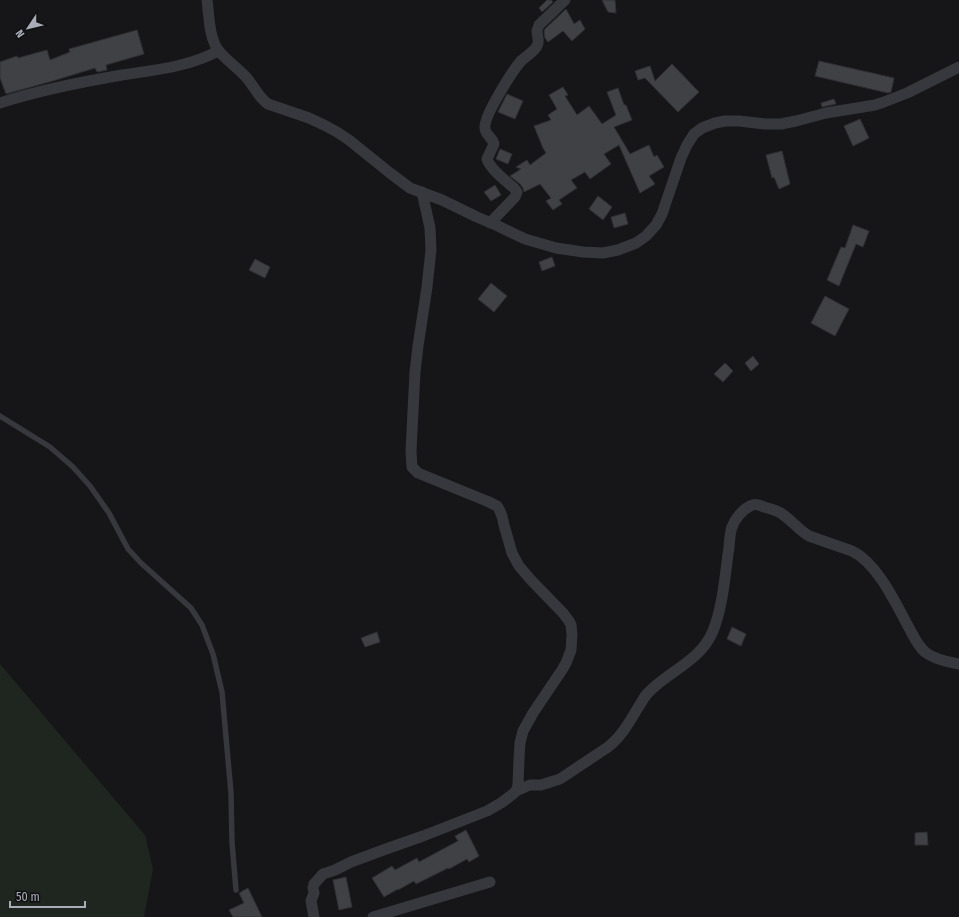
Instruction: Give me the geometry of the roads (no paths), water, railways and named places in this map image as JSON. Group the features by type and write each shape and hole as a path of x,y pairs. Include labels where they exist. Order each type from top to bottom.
{"street":[{"path":"207,0 213,40 218,51 246,77 263,100 273,106 309,118 324,125 349,140 410,188 442,200 525,239 556,248 579,252 603,253 618,250 632,245 651,230 660,220 681,158 687,145 694,134 702,128 725,121 781,124 826,113 875,105 907,93 959,67"},
{"path":"490,223 515,197 517,192 488,163 487,159 494,144 484,127 500,91 514,69 537,46 537,30 539,25 565,0"},
{"path":"0,103 21,96 92,80 177,66 218,51"},
{"path":"422,192 430,228 431,250 416,361 411,451 412,467 418,473 467,492 496,506 499,509 515,559 524,572 566,617 572,630 571,650 566,663 532,713 523,731 520,743 518,785 516,791"},
{"path":"314,917 311,901 314,893 313,888 314,884 323,874 487,811 525,786 541,785 560,779 614,742 627,726 646,695 657,684 682,667 700,652 710,637 715,623 724,582 730,535 733,525 739,515 749,506 759,505 780,512 809,536 858,554 869,564 888,590 918,646 934,657 959,664"},
{"path":"373,917 490,882"}],"lane":[{"path":"0,416 50,447 73,467 90,486 109,513 128,549 191,608 202,625 213,654 222,692 231,793 232,842 236,890"}]}
